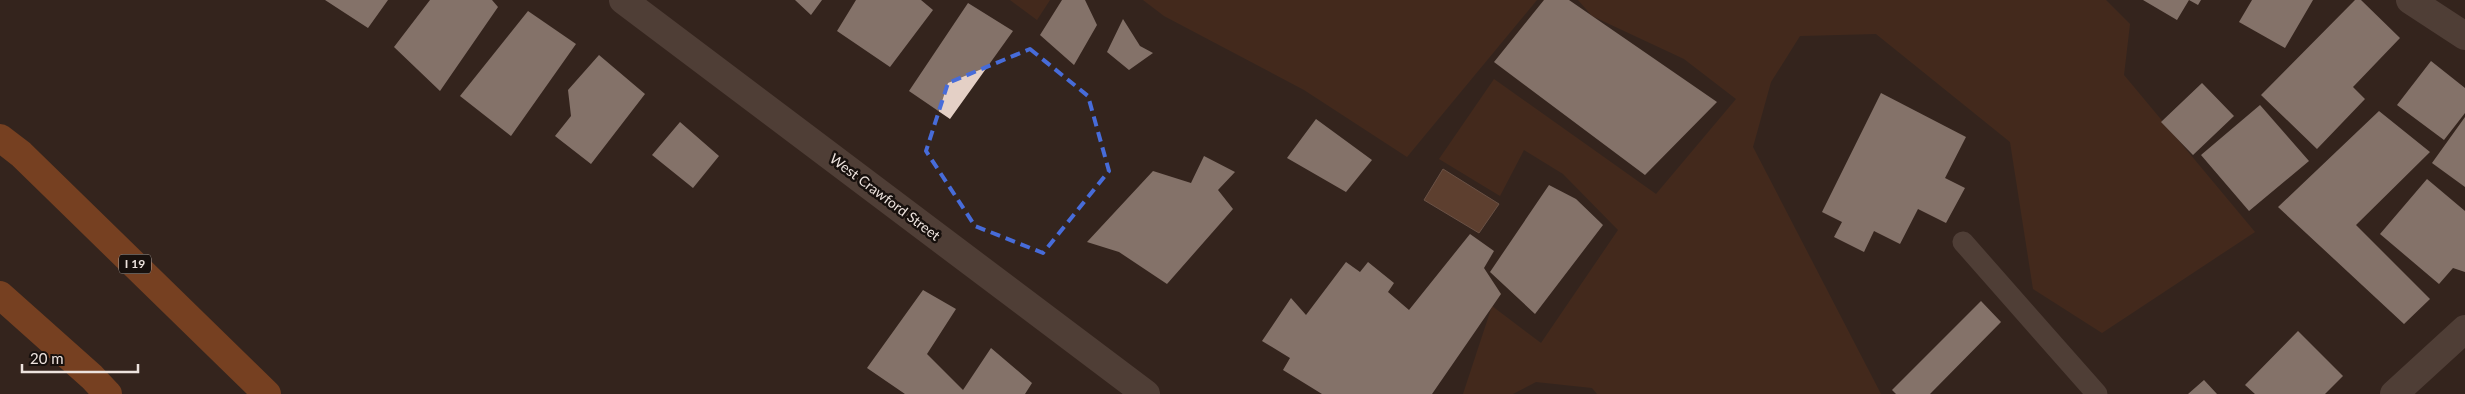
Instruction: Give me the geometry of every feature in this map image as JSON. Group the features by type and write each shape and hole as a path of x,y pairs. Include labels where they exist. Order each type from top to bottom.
{"highway":[{"name":"I 19","path":"0,138 21,154 267,394"},
{"path":"0,295 92,377 108,394"}],"street":[{"name":"West Crawford Street","path":"623,0 1146,394"},
{"path":"2410,0 2465,36"},
{"path":"2394,394 2465,329"}],"lane":[{"path":"1963,242 2096,394"}],"highlighted area":[{"path":"1030,49 1088,96 1109,171 1043,253 975,226 926,151 948,83"}],"shaded area":[{"path":"1010,0 1050,0 1037,20"},
{"path":"1143,0 1537,0 1407,157 1304,90 1164,16"},
{"path":"1578,0 2106,0 2130,24 2124,75 2255,232 2102,333 2033,289 2010,142 1876,34 1800,36 1771,82 1753,147 1881,394 1597,394 1592,388 1536,382 1513,394 1463,394 1492,306 1541,343 1618,230 1563,174 1524,150 1500,196 1439,159 1494,79 1656,194 1736,99 1684,59 1592,16"},
{"path":"1443,169 1499,204 1479,233 1424,200"}],"building":[{"path":"325,0 388,0 368,28"},
{"path":"430,0 492,0 498,7 440,91 394,47"},
{"path":"795,0 822,0 811,15"},
{"path":"856,0 921,0 933,10 890,67 837,31"},
{"path":"1062,0 1085,0 1097,25 1074,65 1040,35"},
{"path":"1544,0 1569,0 1717,102 1645,175 1494,62"},
{"path":"2143,0 2189,0 2177,20"},
{"path":"2189,0 2201,0 2198,5"},
{"path":"2252,0 2313,0 2285,48 2239,22"},
{"path":"2355,0 2361,0 2400,38 2353,87 2365,99 2317,149 2261,95"},
{"path":"968,3 1013,31 950,119 909,91"},
{"path":"528,11 576,44 511,136 460,96"},
{"path":"1123,19 1140,46 1153,53 1129,70 1107,52"},
{"path":"599,55 645,94 591,164 555,136 571,116 568,90"},
{"path":"2431,61 2465,88 2465,113 2444,140 2397,105"},
{"path":"2202,83 2234,116 2193,155 2161,122"},
{"path":"1881,93 1966,137 1945,178 1965,188 1946,223 1918,209 1900,244 1874,231 1864,252 1834,237 1842,222 1822,212"},
{"path":"2260,105 2309,161 2249,211 2201,155"},
{"path":"2379,111 2430,152 2356,225 2430,299 2404,324 2278,207"},
{"path":"2465,117 2465,187 2432,163"},
{"path":"1316,119 1372,160 1346,192 1287,158"},
{"path":"680,122 719,156 693,188 652,155"},
{"path":"1204,156 1235,172 1218,190 1233,209 1167,284 1119,252 1087,242 1153,171 1191,183"},
{"path":"2427,179 2465,211 2465,272 2453,268 2439,284 2380,234"},
{"path":"1549,185 1576,199 1603,225 1535,314 1490,272"},
{"path":"1470,234 1494,251 1484,268 1501,294 1432,394 1322,394 1283,370 1290,358 1262,341 1291,298 1306,315 1346,262 1360,272 1368,262 1394,283 1388,292 1409,310"},
{"path":"923,290 956,309 927,354 963,390 991,348 1032,383 1025,394 905,394 867,368"},
{"path":"1981,301 2001,322 1930,394 1896,394 1892,390"},
{"path":"2298,331 2343,376 2325,394 2255,394 2245,385"},
{"path":"2204,380 2217,394 2188,394"}]}
